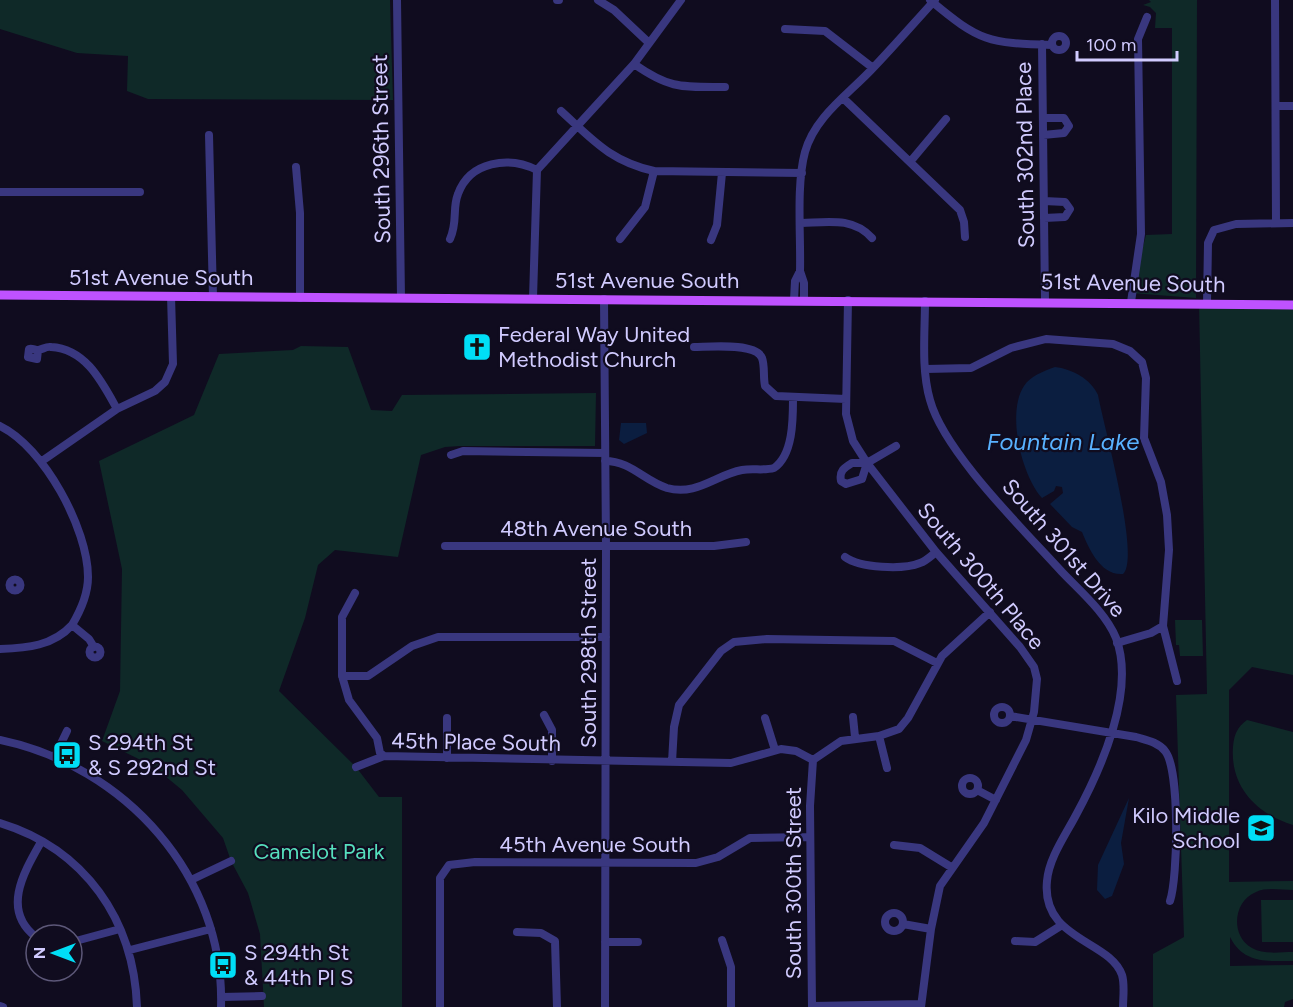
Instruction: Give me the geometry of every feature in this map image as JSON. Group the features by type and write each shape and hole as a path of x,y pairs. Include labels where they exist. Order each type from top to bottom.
{"main road":[{"name":"51st Avenue South","path":"0,295 1045,301 1293,305"}],"street":[{"name":"South 296th Street","path":"397,0 401,298"},
{"path":"598,0 614,10 648,42"},
{"path":"533,298 537,170 633,63 681,0"},
{"path":"1275,0 1276,223"},
{"path":"799,300 795,281 800,271 802,173 805,151 813,132 823,117 873,68 933,1 979,37 1009,43 1052,45"},
{"path":"1131,302 1141,234 1138,39 1147,17"},
{"path":"785,29 825,31 873,68"},
{"name":"South 302nd Place","path":"1042,44 1045,301"},
{"path":"633,63 667,84 681,87 725,87"},
{"path":"843,98 960,210 964,222 964,237"},
{"path":"1275,106 1293,106"},
{"path":"561,111 599,148 630,166 654,171 802,173"},
{"path":"1043,118 1064,118 1069,126 1064,133 1043,135"},
{"path":"910,162 946,119"},
{"path":"209,135 213,297"},
{"path":"450,238 456,224 457,196 473,174 502,161 522,163 537,170"},
{"path":"296,167 300,213 300,298"},
{"path":"620,239 645,207 654,171"},
{"path":"711,240 717,225 723,173"},
{"path":"0,192 140,192"},
{"path":"1044,201 1065,202 1070,209 1065,217 1044,218"},
{"path":"802,223 851,223 859,226 872,238"},
{"path":"1207,303 1208,243 1214,231 1228,224 1293,224"},
{"path":"42,461 117,408 151,393 165,382 173,364 171,296"},
{"name":"South 298th Street","path":"604,299 606,546 604,1007"},
{"name":"South 300th Place","path":"848,300 846,399 850,431 867,463 936,552 1020,647 1034,667 1037,687 1033,719 1026,740 976,836 951,867 938,893 921,1005"},
{"name":"South 301st Drive","path":"925,301 926,369 930,399 943,430 1009,513 1104,619 1117,643 1121,673 1111,732 1098,770 1048,873 1048,900 1062,925"},
{"path":"926,369 975,367 1011,348 1041,340 1118,345 1138,358 1146,372 1143,427 1145,445 1161,482 1167,515 1169,550 1163,626 1177,681"},
{"path":"38,350 54,347 81,357 95,373 117,408"},
{"path":"694,347 744,348 756,351 762,358 764,383 771,394 793,399 846,399"},
{"path":"452,455 463,451 605,457 624,463 659,485 686,490 706,486 740,471 774,468 783,459 790,437 793,399"},
{"path":"0,426 21,440 42,461 59,488 79,534 87,562 86,593 72,625 57,637 42,644 0,649"},
{"path":"867,463 896,446"},
{"name":"48th Avenue South","path":"445,546 714,546 746,542"},
{"path":"845,557 863,566 907,566 923,562 936,552"},
{"path":"355,593 342,617 342,676 349,700 377,738 380,753 384,756"},
{"path":"813,760 840,741 855,737 879,736 895,731 903,724 937,663 948,648 990,612"},
{"path":"72,625 89,639 94,647"},
{"path":"1117,643 1151,633 1163,626"},
{"path":"342,676 368,676 412,646 438,637 606,637"},
{"path":"672,762 677,710 727,646 739,641 767,639 894,641 937,663"},
{"path":"544,715 552,730 552,761"},
{"path":"1010,716 1111,732 1150,741 1165,751 1169,758 1174,782 1174,885 1170,901"},
{"path":"853,717 855,737"},
{"path":"447,718 447,758"},
{"path":"765,718 775,750"},
{"path":"53,755 67,731"},
{"path":"879,736 887,768"},
{"path":"0,740 53,755 112,789 143,815 168,842 191,880 211,929 221,1007"},
{"name":"45th Place South","path":"356,767 384,756 606,762 735,762 775,750 790,749 813,760"},
{"name":"South 300th Street","path":"812,1006 810,837 813,760"},
{"path":"977,790 996,800"},
{"path":"0,823 15,828 70,860 109,903 130,950 136,981 137,1007"},
{"name":"45th Avenue South","path":"440,1007 440,878 446,867 456,863 475,862 696,863 718,857 750,838 810,837"},
{"path":"25,923 20,917 17,894 25,869 41,842"},
{"path":"894,845 920,848 951,867"},
{"path":"191,880 231,861"},
{"path":"903,924 931,929"},
{"path":"1015,942 1035,942 1062,925 1115,964 1121,972 1124,1007"},
{"path":"84,939 120,929"},
{"path":"130,950 211,929"},
{"path":"517,932 542,933 550,936 556,948 557,1007"},
{"path":"722,940 731,967 731,1007"},
{"path":"605,942 638,942"},
{"path":"221,997 262,996"},
{"path":"812,1006 921,1005"}],"green space":[{"path":"0,0 390,0 393,100 148,99 127,91 128,56 77,53 0,29"},
{"path":"1149,0 1197,0 1196,298 1131,293 1146,235 1172,234 1172,28 1155,28 1156,13 1150,7 1143,5 1151,2"},
{"path":"1199,302 1293,305 1293,675 1252,667 1229,690 1229,882 1293,881 1293,890 1264,890 1248,896 1237,919 1240,935 1245,943 1252,948 1267,952 1293,952 1293,961 1265,961 1249,956 1236,946 1230,937 1230,966 1293,965 1293,999 1285,1002 1284,1007 1153,1007 1153,954 1184,937 1176,695 1207,694"},
{"name":"Camelot Park","path":"301,346 348,347 371,410 392,411 402,395 596,393 595,446 460,446 445,447 421,455 398,557 335,550 318,565 305,618 279,691 356,767 379,797 402,797 402,1007 264,1007 260,934 248,893 231,861 223,838 182,790 153,766 102,741 120,691 122,569 99,461 194,415 219,354 293,350"},
{"path":"1175,620 1202,620 1203,656 1180,656 1179,645 1176,645"},
{"path":"1247,720 1293,732 1293,825 1268,814 1257,806 1248,797 1236,775 1233,761 1234,739 1241,725"},
{"path":"1261,900 1293,900 1293,942 1262,942"}],"water":[{"name":"Fountain Lake","path":"1055,367 1080,376 1091,384 1098,395 1124,518 1127,563 1123,574 1108,571 1102,566 1092,553 1082,532 1072,527 1050,504 1063,493 1062,487 1056,486 1054,491 1042,498 1028,475 1023,460 1017,428 1016,412 1019,398 1030,379"},
{"path":"621,423 646,423 647,433 624,444 619,440"},
{"path":"1129,798 1121,843 1124,864 1112,896 1105,899 1097,890 1098,865"}],"place":[{"name":"Federal Way United Methodist Church","path":"477,347"},
{"name":"S 294th St & S 292nd St","path":"67,755"},
{"name":"Kilo Middle School","path":"1261,828"},
{"name":"S 294th St & 44th Pl S","path":"223,965"}]}
